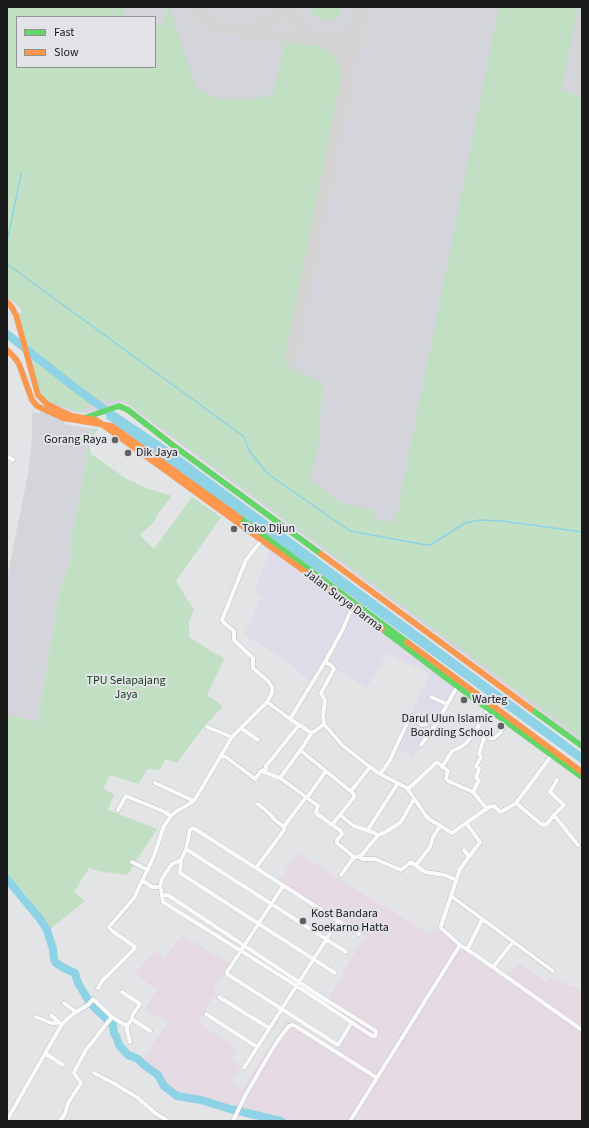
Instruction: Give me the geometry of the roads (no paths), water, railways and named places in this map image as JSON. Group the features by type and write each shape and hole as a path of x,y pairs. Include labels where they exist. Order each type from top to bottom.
{"main road":[{"path":"7,302 14,310 21,331 36,391 42,400 72,416 96,420 103,425"},
{"name":"Jalan Surya Darma","path":"7,350 19,364 30,395 37,406 42,410 63,418 112,426 184,477 458,684 488,709 582,777"},
{"path":"84,418 119,406 128,410 174,446 582,746"},
{"name":"Jalan Surya Darma","path":"103,425 307,573 352,608 582,772"}],"street":[{"path":"7,456 13,460"},
{"path":"98,988 103,980 135,948 109,927 134,898 154,856 164,826 171,816 177,811 194,801 232,737 267,702 272,693 271,684 254,669 253,658 234,640 234,631 222,620 246,560 261,540"},
{"path":"290,719 325,662 342,631 352,608"},
{"path":"325,662 334,669 321,693 326,701 322,716 324,724 343,746 370,767 408,789 427,817 452,832 489,807 492,806 501,812 516,803 552,755"},
{"path":"421,745 438,721 458,684"},
{"path":"431,697 447,704"},
{"path":"267,702 290,719 312,732"},
{"path":"442,767 452,751 464,745 476,730 488,709"},
{"path":"380,774 389,762 409,719 413,719 423,724 426,724 430,717 438,721"},
{"path":"476,730 492,739 500,733 507,722"},
{"path":"280,778 312,732 324,724"},
{"path":"221,755 226,757 255,779 261,771 266,769 266,766 299,725"},
{"path":"207,727 232,737"},
{"path":"240,728 258,740"},
{"path":"473,792 479,780 476,778 479,769 476,766 485,735"},
{"path":"300,750 354,794 354,797 332,825"},
{"path":"408,789 436,763 438,763 449,772 446,778 448,782 473,792 487,809"},
{"path":"351,791 370,767"},
{"path":"261,771 280,778 318,805 316,812 342,833 337,840 337,843 354,857 375,859 401,870 412,862 425,872 445,875 456,880"},
{"path":"256,868 284,830 284,827 326,771"},
{"path":"516,803 541,824 547,824 564,805 550,792 557,780"},
{"path":"155,783 194,801"},
{"path":"367,831 398,783"},
{"path":"118,810 126,796 165,812 171,816"},
{"path":"359,857 378,836 401,822 414,799"},
{"path":"258,804 284,827"},
{"path":"340,815 352,825 372,832 378,836"},
{"path":"554,815 578,845"},
{"path":"466,823 480,842 460,869 440,927 460,945 582,1030"},
{"path":"416,865 430,847 433,837 440,826"},
{"path":"335,973 181,874 181,860 186,848 189,832 193,828 359,934"},
{"path":"186,848 346,952"},
{"path":"464,850 469,857"},
{"path":"341,875 354,857"},
{"path":"162,896 168,895 376,1031 375,1036 372,1036 297,986 164,902 162,896 160,887 162,879 172,864 181,860"},
{"path":"132,862 148,870"},
{"path":"142,881 152,887 160,887"},
{"path":"283,886 227,972 228,974 338,1045 352,1022"},
{"path":"451,896 553,971"},
{"path":"244,1068 338,920"},
{"path":"467,950 482,920"},
{"path":"493,967 513,942"},
{"path":"350,1121 460,945"},
{"path":"122,992 140,1004 127,1026 130,1042"},
{"path":"219,997 269,1028"},
{"path":"7,1120 45,1053 60,1023 88,1005 93,999 110,1019 127,1026"},
{"path":"64,1003 76,1012"},
{"path":"206,1014 257,1047"},
{"path":"51,1015 60,1023"},
{"path":"36,1017 51,1023 60,1023"},
{"path":"60,1121 65,1114 68,1103 81,1082 74,1073 75,1070 86,1050 110,1019"},
{"path":"132,1019 150,1031"},
{"path":"233,1121 260,1070 288,1026 293,1025 297,1027 377,1078"},
{"path":"45,1053 64,1065"},
{"path":"94,1073 138,1098 155,1113 168,1121"}],"water":[{"path":"114,411 166,446 582,753 582,764 106,418 108,412"}],"waterway":[{"path":"8,238 21,174"},
{"path":"7,264 243,436 250,452 268,474 350,531 426,545 432,544 465,523 479,520 502,521 582,532"},
{"path":"7,334 111,414"},
{"path":"7,879 40,919 47,930 56,963 75,973 78,983 90,1003 113,1025 114,1034 119,1045 128,1055 138,1059 158,1075 164,1086 177,1096 201,1100 230,1109 281,1121"}],"place":[{"name":"Gorang Raya","path":"115,440"},
{"name":"Dik Jaya","path":"128,453"},
{"name":"Toko Dijun","path":"234,529"},
{"name":"Warteg","path":"464,700"},
{"name":"Darul Ulun Islamic Boarding School","path":"501,726"},
{"name":"Kost Bandara Soekarno Hatta","path":"303,921"}],"park label":[{"name":"TPU Selapajang Jaya","path":"126,688"}]}
